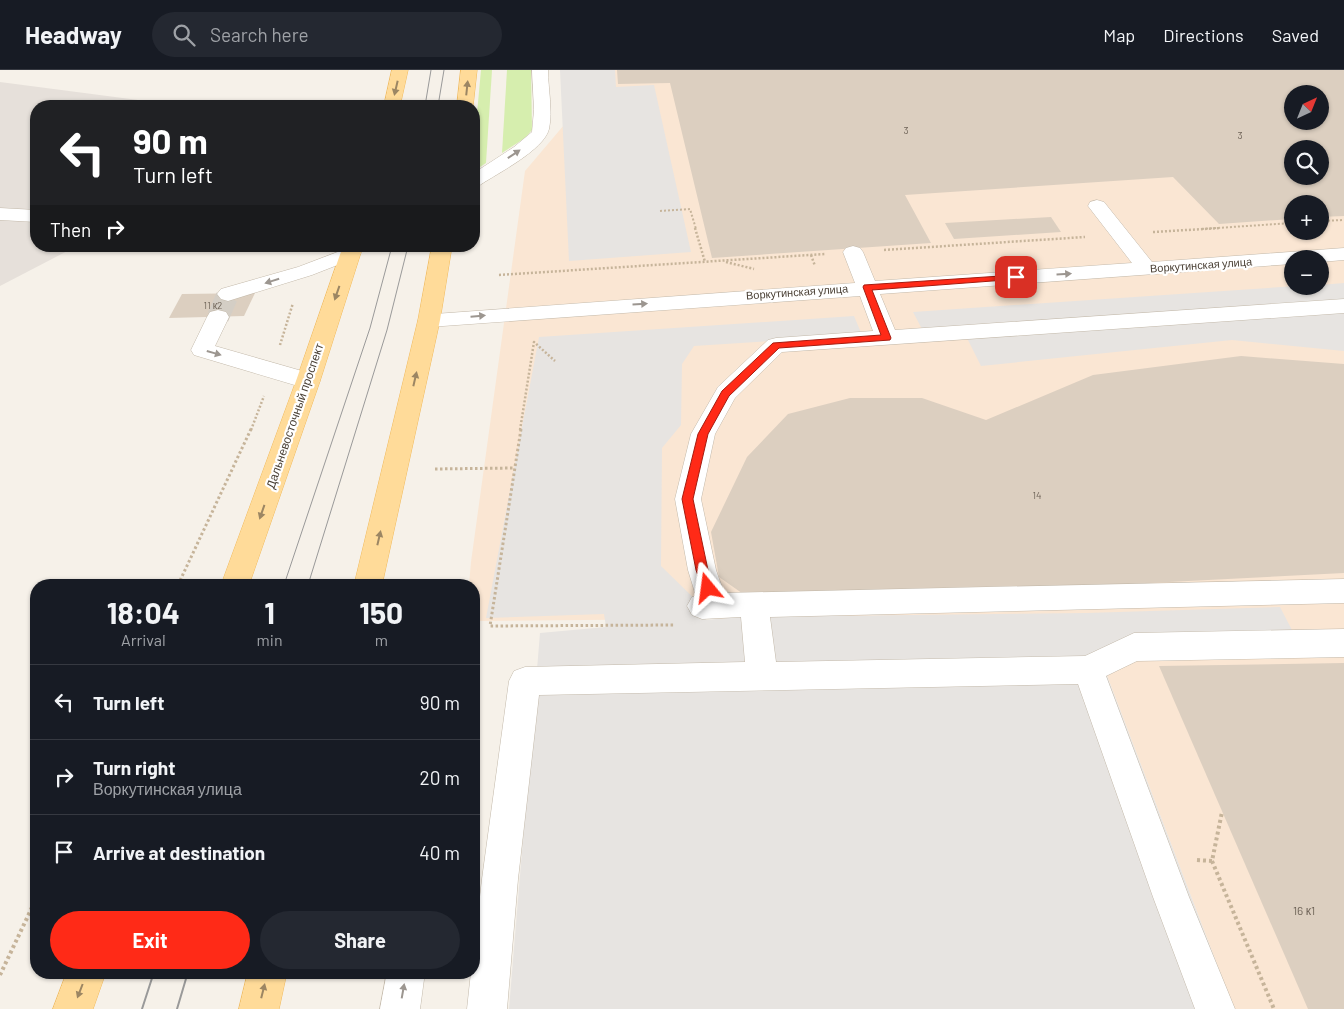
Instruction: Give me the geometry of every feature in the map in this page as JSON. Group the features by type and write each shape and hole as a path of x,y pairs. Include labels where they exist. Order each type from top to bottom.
{"main road":[{"path":"393,100 400,70"},
{"path":"466,100 468,70"},
{"name":"Дальневосточный проспект","path":"237,579 308,381 351,252"},
{"path":"369,579 429,320 441,252"},
{"path":"74,1009 85,979"},
{"path":"259,1009 266,979"}],"street":[{"path":"480,177 530,144 539,135 542,126 540,70"},
{"path":"1097,206 1147,269"},
{"path":"0,214 30,216"},
{"path":"228,294 304,271 347,252"},
{"path":"853,252 886,338"},
{"name":"Воркутинская улица","path":"429,320 1344,254"},
{"path":"1344,306 776,346 726,394 703,434 688,499 708,606 1344,591"},
{"path":"218,317 202,350 308,381"},
{"path":"754,604 762,677"},
{"path":"487,1009 500,879 525,681 1088,670 1134,647 1344,643"},
{"path":"1088,670 1157,858 1216,1009"},
{"path":"400,1009 405,979"}],"path":[{"path":"660,211 690,209 705,262"},
{"path":"1329,221 1344,220"},
{"path":"499,275 1284,224"},
{"path":"181,579 251,429 273,370 289,313 304,271"},
{"path":"555,361 534,342 490,626 692,625 708,606"},
{"path":"434,468 513,468"},
{"path":"1222,812 1212,861 1274,1009"},
{"path":"1157,858 1212,861"},
{"path":"0,975 30,912"}],"shaded area":[{"path":"560,70 615,70 616,87 654,85 691,252 569,261"},
{"path":"561,70 1344,70 1344,1009 1234,1009 1084,615 480,621 480,579 470,579 525,171 564,125"},
{"path":"0,82 138,100 30,100 30,252 65,252 0,286"},
{"path":"1344,283 1344,351 1232,340 981,366 962,328 923,331 913,312 1284,287 1284,295 1329,295 1329,284"},
{"path":"854,316 862,335 694,346 682,364 681,425 662,448 661,566 702,606 706,620 737,617 1086,613 1280,607 1305,655 1101,660 1234,1009 509,1009 540,633 606,627 604,614 486,618 539,337"}],"green space":[{"path":"481,70 492,70 486,163 480,167 480,100 478,100"},
{"path":"507,70 531,70 532,130 525,138 502,153"}],"building":[{"path":"617,70 1344,70 1344,216 1329,217 1329,195 1284,195 1284,220 1219,224 1173,177 905,195 931,243 712,258 670,83 618,84"},
{"path":"1051,217 1061,232 954,239 945,223"},
{"path":"255,293 244,316 169,318 182,294"},
{"path":"1241,356 1344,364 1344,573 756,603 719,577 711,532 747,457 788,414 850,398 922,398 986,420 1093,375"},
{"path":"1344,663 1344,1009 1308,1009 1159,666"}],"tunnel":[{"path":"218,317 228,294"}],"tram line":[{"path":"426,100 431,70"},
{"path":"439,100 444,70"},
{"path":"286,579 370,328 390,252"},
{"path":"310,579 387,330 406,252"},
{"path":"142,1009 152,979"},
{"path":"177,1009 186,979"}],"route":[{"path":"708,588 702,570 688,499 703,434 726,394 776,346 886,338 867,287 1016,277"}]}
